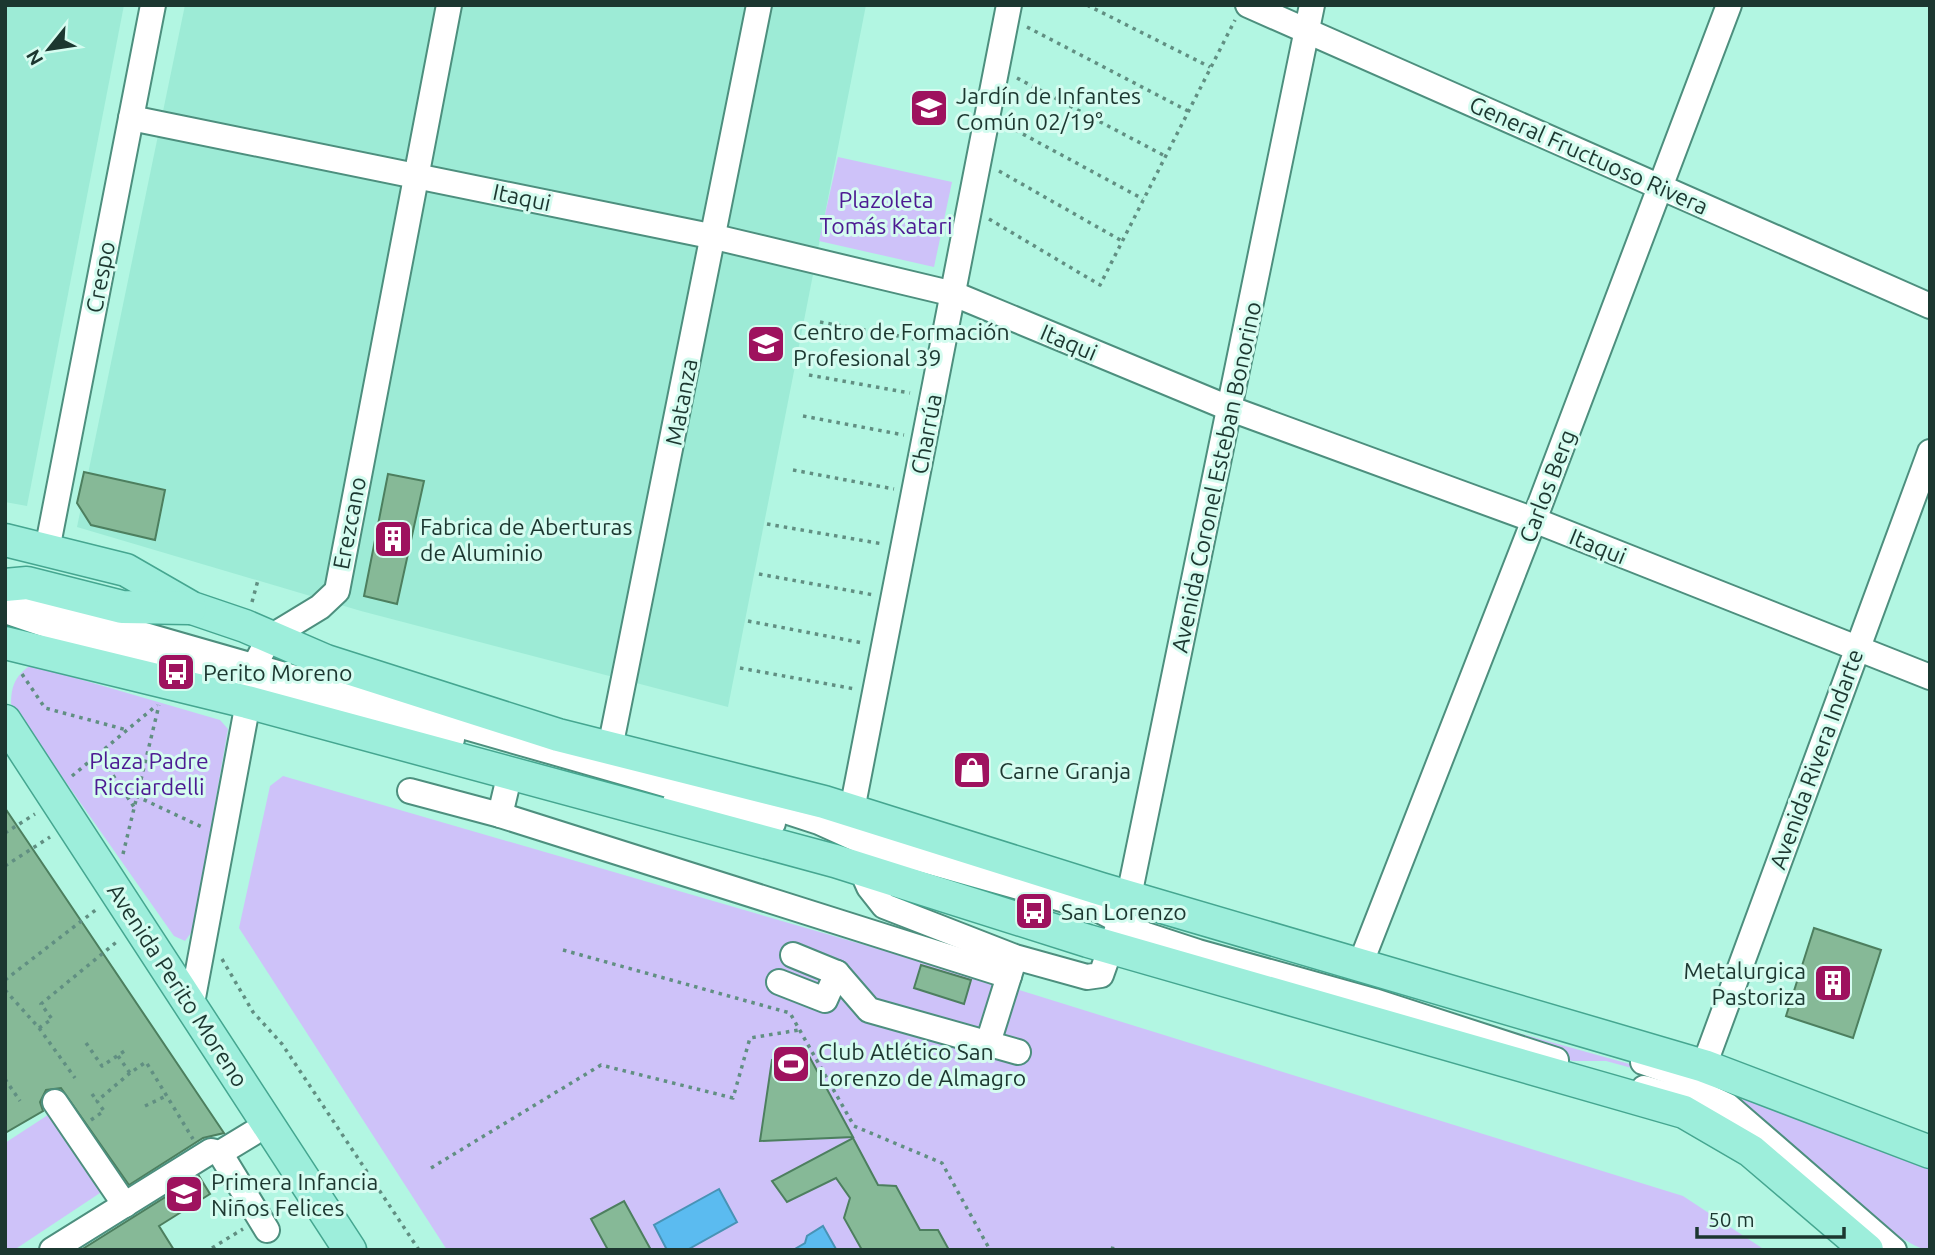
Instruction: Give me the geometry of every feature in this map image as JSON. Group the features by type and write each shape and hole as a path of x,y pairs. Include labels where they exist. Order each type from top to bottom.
{"main road":[{"path":"5,540 126,570 192,608 245,626 255,672"},
{"path":"5,585 27,583 122,607 192,608"},
{"path":"12,656 161,693 255,672 326,661 558,735 604,773 1120,922 1360,965 1694,1089 1751,1150 1867,1250"},
{"path":"255,672 510,773 604,773 1694,1089 1930,1152"},
{"name":"Avenida Perito Moreno","path":"5,720 49,812 108,896 192,1003 350,1250"},
{"name":"Avenida Perito Moreno","path":"5,760 49,812 108,896 123,937 330,1250"}],"street":[{"name":"Crespo","path":"47,550 153,5"},
{"name":"Erezcano","path":"255,672 337,591 414,174 449,5"},
{"name":"Matanza","path":"604,773 715,237 759,5"},
{"name":"Avenida Coronel Esteban Bonorino","path":"1012,966 1094,978 1101,975 1120,922 1231,409 1312,5"},
{"name":"Carlos Berg","path":"1360,965 1535,520 1729,5"},
{"name":"Charrúa","path":"848,843 1008,11"},
{"name":"General Fructuoso Rivera","path":"1242,11 1307,32 1930,306"},
{"name":"Itaqui","path":"131,118 715,237 954,294 1231,409 1535,520 1930,677"},
{"name":"Avenida Rivera Indarte","path":"1694,1089 1930,452"},
{"path":"5,601 26,601 255,672 604,773 637,764 700,790 739,796 848,843 869,887 884,906 1012,966"},
{"path":"5,611 67,632 231,675 255,672"},
{"path":"192,1003 255,672"},
{"path":"499,814 510,773"},
{"path":"410,791 499,814 874,934 1012,966"},
{"path":"874,934 884,906"},
{"path":"1120,922 1198,952 1374,1001 1664,1094 1694,1089"},
{"path":"793,955 837,972 869,1010 1018,1052"},
{"path":"988,1043 1012,966"},
{"path":"779,982 825,1000 837,972"},
{"path":"1374,1001 1398,1001 1456,1009 1658,1067 1728,1106 1894,1250"},
{"path":"55,1102 125,1205"},
{"path":"52,1250 212,1154 253,1133"},
{"path":"212,1154 267,1230"}],"path":[{"path":"1087,5 1211,67"},
{"path":"1008,11 1189,111"},
{"path":"970,208 1100,285 1242,11"},
{"path":"997,67 1166,156"},
{"path":"988,116 1144,199"},
{"path":"979,159 1122,241"},
{"path":"820,322 944,344"},
{"path":"809,375 933,397"},
{"path":"803,416 925,439"},
{"path":"793,470 914,492"},
{"path":"767,524 904,548"},
{"path":"759,574 893,598"},
{"path":"748,621 884,647"},
{"path":"12,656 45,708 127,730"},
{"path":"740,668 875,693"},
{"path":"5,866 99,754 127,730 161,693"},
{"path":"5,980 108,896 134,807 161,693"},
{"path":"99,754 134,807"},
{"path":"136,796 222,836"},
{"path":"5,833 49,812"},
{"path":"204,929 253,1012 282,1044 419,1250"},
{"path":"39,1028 52,1019 41,1004 123,937"},
{"path":"563,950 790,1013 854,1126 942,1163 990,1250"},
{"path":"5,990 39,1028 75,1079"},
{"path":"431,1168 601,1065 733,1098 750,1038 799,1030"},
{"path":"86,1043 102,1066 126,1050"},
{"path":"118,1056 130,1073"},
{"path":"97,1101 146,1062 212,1154"},
{"path":"6,1080 20,1101"},
{"path":"75,1131 104,1111 92,1094"},
{"path":"145,1107 168,1095"},
{"path":"1112,1250 1114,1242"}],"shaded area":[{"path":"5,5 124,5 27,506 5,502"},
{"path":"185,5 866,5 728,707 361,611 77,527"}],"green space":[{"name":"Plazoleta Tomás Katari","path":"838,157 952,182 934,267 819,241"},
{"name":"Plaza Padre Ricciardelli","path":"31,665 220,720 228,729 193,930 185,941 174,936 11,704 15,681"},
{"name":"Club Atlético San Lorenzo de Almagro","path":"283,776 1006,986 1683,1196 1765,1250 447,1250 239,928 270,786"},
{"path":"1395,1009 1461,1017 1651,1070 1650,1073 1606,1061 1573,1061"},
{"path":"1743,1098 1930,1169 1930,1250 1914,1245 1865,1211 1742,1105"},
{"path":"51,1113 103,1191 14,1250 5,1250 5,1143"}],"water":[{"path":"719,1189 737,1222 687,1250 667,1250 654,1225"},
{"path":"823,1226 836,1249 793,1250 805,1243 807,1236"}],"building":[{"path":"84,472 165,490 155,540 91,525 77,503"},
{"name":"Fabrica de Aberturas de Aluminio","path":"388,474 424,481 397,604 364,596"},
{"path":"5,808 224,1133 203,1138 129,1185 61,1088 46,1090 40,1102 43,1111 5,1133"},
{"name":"Metalurgica Pastoriza","path":"1814,928 1881,950 1853,1038 1786,1016"},
{"path":"921,965 971,980 964,1004 914,988"},
{"path":"809,1056 853,1137 760,1141 772,1060"},
{"path":"853,1138 878,1185 896,1186 920,1230 938,1230 949,1250 862,1250 844,1218 850,1198 836,1178 787,1202 772,1181"},
{"path":"199,1176 210,1194 159,1226 174,1250 81,1250"},
{"path":"624,1201 651,1250 608,1250 591,1219"}],"place":[{"name":"Jardín de Infantes Común 02/19°","path":"929,108"},
{"name":"Centro de Formación Profesional 39","path":"766,344"},
{"name":"Fabrica de Aberturas de Aluminio","path":"393,539"},
{"name":"Perito Moreno","path":"176,672"},
{"name":"Carne Granja","path":"972,770"},
{"name":"San Lorenzo","path":"1034,911"},
{"name":"Metalurgica Pastoriza","path":"1833,983"},
{"name":"Club Atlético San Lorenzo de Almagro","path":"791,1064"},
{"name":"Primera Infancia Niños Felices","path":"184,1194"}]}
